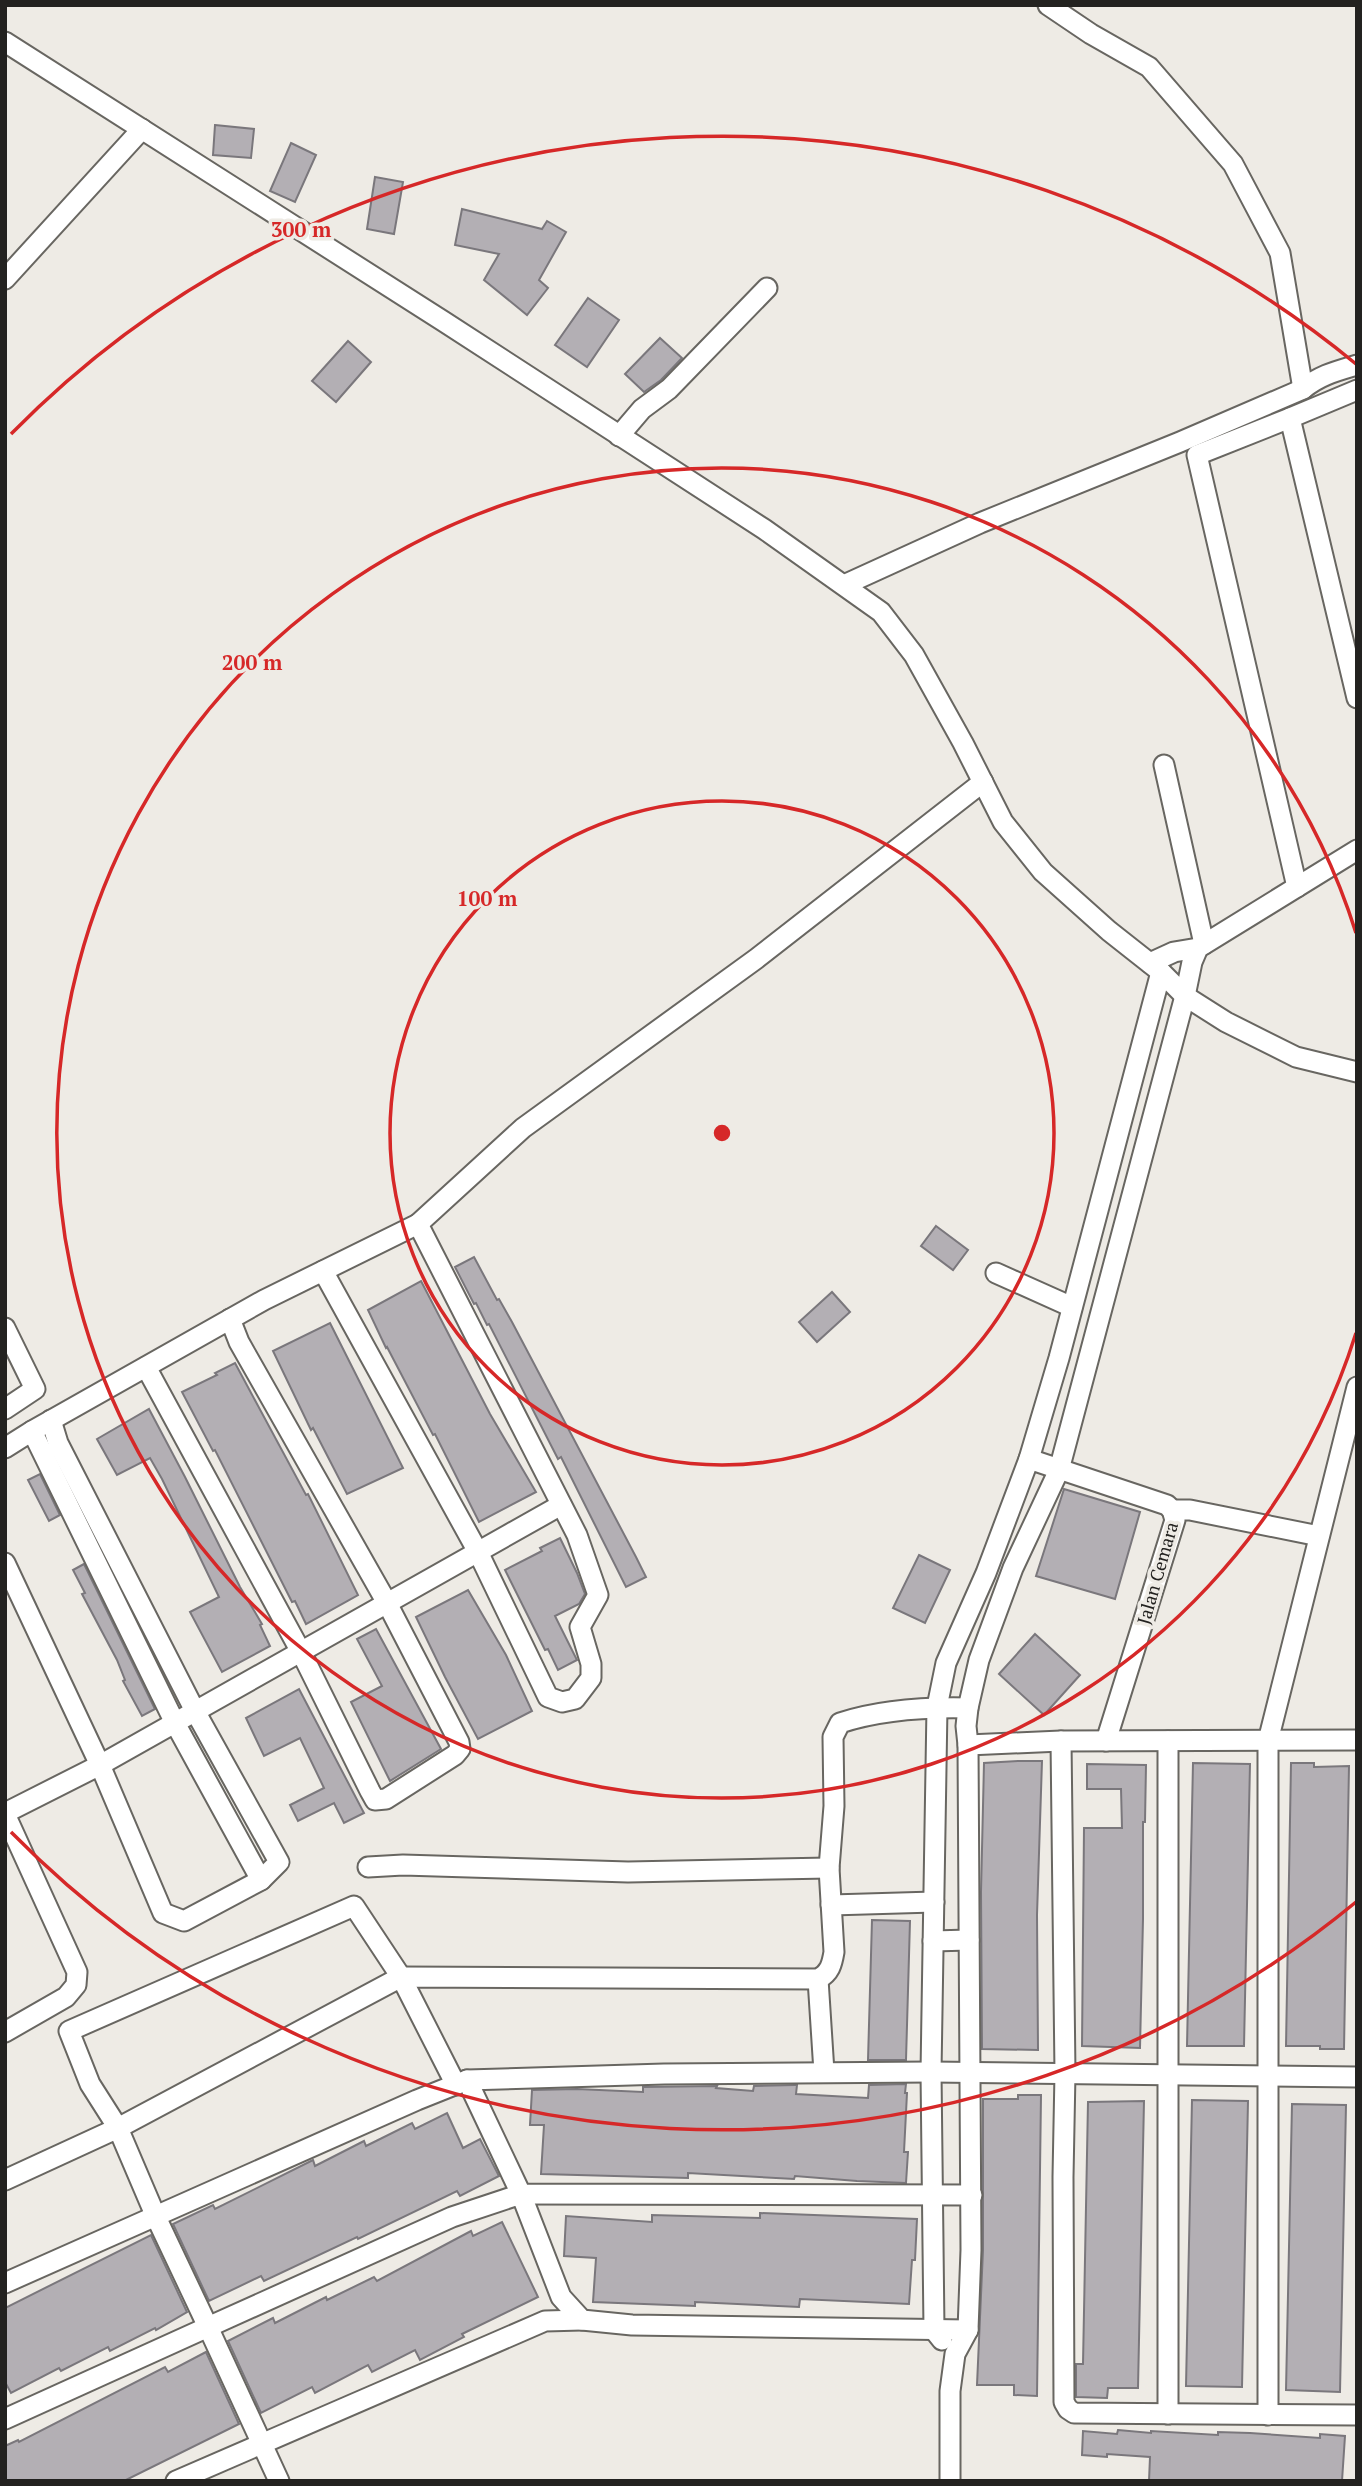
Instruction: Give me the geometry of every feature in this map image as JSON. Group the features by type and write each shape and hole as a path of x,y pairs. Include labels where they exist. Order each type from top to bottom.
{"street":[{"path":"1048,5 1091,34 1149,67 1233,164 1280,253 1303,389"},
{"path":"5,42 764,529 881,612 915,655 1003,821 1043,872 1185,996 1226,1022 1296,1057 1357,1072"},
{"path":"5,279 142,129"},
{"path":"619,436 642,409 669,389 767,288"},
{"path":"844,584 980,523 1303,389 1336,370 1357,365"},
{"path":"1297,887 1198,455 1357,390"},
{"path":"1290,418 1357,698"},
{"path":"950,2481 950,2391 955,2354 968,2330 972,2195 966,1726 968,1708 979,1660 996,1612 1013,1568 1059,1470 1192,962 1201,946 1164,765"},
{"path":"5,1448 230,1319 418,1224 523,1128 756,959 983,782"},
{"path":"955,2354 934,2330 932,2197 931,2072 937,1707 946,1663 986,1573 1029,1459 1072,1307 1155,968 1174,952 1201,946 1357,850"},
{"path":"323,1271 478,1552 548,1697 562,1702 575,1699 591,1678 591,1664 580,1627 598,1595 577,1535 418,1224"},
{"path":"996,1273 1072,1307"},
{"path":"146,1367 301,1652 370,1791 375,1800 386,1800 455,1755 460,1749 459,1742 387,1603 239,1342 230,1319"},
{"path":"5,1328 35,1389 5,1409"},
{"path":"1268,2415 1268,1741 1357,1387"},
{"path":"5,1563 100,1765 163,1913 184,1921 261,1880 279,1862 195,1711 58,1443 51,1420"},
{"path":"32,1431 174,1723 261,1880"},
{"name":"Jalan Cemara","path":"1029,1459 1157,1502 1172,1510 1175,1520 1106,1741"},
{"path":"5,2032 66,1997 76,1985 77,1972 5,1814 100,1765 561,1505"},
{"path":"1172,1510 1190,1510 1320,1536"},
{"path":"106,1582 125,1574"},
{"path":"5,2180 118,2128 401,1977 818,1979 826,1975 832,1965 834,1952 829,1868 834,1806 833,1737 840,1723 861,1717 937,1707 968,1708"},
{"path":"968,1745 1061,1741 1357,1741"},
{"path":"1061,1741 1065,2073 1064,2402 1074,2413 1357,2415"},
{"path":"1168,1741 1168,2414"},
{"path":"368,1867 403,1865 628,1872 829,1868"},
{"path":"831,1905 934,1902"},
{"path":"279,2481 156,2217 118,2128 90,2084 69,2031 354,1906 401,1977 462,2082 521,2194 561,2297 582,2320"},
{"path":"933,1941 969,1940"},
{"path":"818,1979 824,2073"},
{"path":"5,2283 462,2082 664,2074 931,2072 1357,2077"},
{"path":"5,2418 452,2217 521,2194 972,2195"},
{"path":"176,2481 545,2320 582,2320 632,2325 968,2330"}],"building":[{"path":"215,125 254,129 251,158 213,155"},
{"path":"291,143 316,155 295,202 270,191"},
{"path":"375,177 403,182 394,234 367,229"},
{"path":"462,209 542,229 547,221 566,232 539,280 548,288 527,315 484,280 499,254 455,245"},
{"path":"588,298 619,320 587,367 555,345"},
{"path":"660,338 682,358 661,380 644,392 625,374"},
{"path":"348,341 371,362 336,402 312,381"},
{"path":"936,1226 968,1250 953,1270 921,1246"},
{"path":"474,1257 512,1322 646,1577 626,1587 561,1457 558,1459 489,1324 487,1325 476,1303 474,1304 455,1267"},
{"path":"421,1281 490,1414 536,1492 479,1522 368,1310"},
{"path":"832,1292 850,1312 817,1342 799,1322"},
{"path":"330,1323 403,1468 347,1494 313,1428 311,1430 273,1351"},
{"path":"235,1363 306,1495 308,1494 358,1595 306,1624 182,1392"},
{"path":"149,1409 240,1587 262,1624 260,1625 270,1646 222,1672 190,1612 219,1597 162,1479 150,1458 117,1475 97,1439"},
{"path":"40,1474 60,1515 49,1521 28,1480"},
{"path":"1064,1489 1140,1512 1115,1599 1036,1576"},
{"path":"560,1538 585,1594 579,1604 555,1616 577,1660 558,1670 548,1649 545,1650 505,1570 542,1551 540,1548"},
{"path":"919,1555 950,1570 925,1623 893,1608"},
{"path":"84,1564 155,1709 142,1716 123,1681 125,1680 117,1660 82,1594 85,1593 73,1570"},
{"path":"468,1590 506,1655 532,1711 478,1739 416,1617"},
{"path":"376,1629 441,1749 390,1781 351,1702 382,1686 357,1639"},
{"path":"1035,1634 1080,1675 1044,1715 999,1674"},
{"path":"299,1689 364,1813 344,1823 334,1803 298,1821 290,1805 324,1788 300,1738 264,1756 246,1718"},
{"path":"1042,1761 1037,1915 1038,2050 982,2049 984,1763"},
{"path":"1193,1763 1250,1764 1244,2046 1187,2046"},
{"path":"1291,1763 1314,1763 1314,1767 1349,1766 1344,2049 1286,2046"},
{"path":"1087,1764 1146,1765 1140,2048 1082,2046 1084,1828 1122,1828 1121,1789 1087,1789"},
{"path":"872,1920 910,1921 906,2060 868,2060"},
{"path":"906,2084 906,2183 688,2173 688,2178 541,2174 544,2125 530,2125 532,2090 643,2092 643,2087 717,2086 716,2088 753,2091 754,2086 797,2085 796,2094 868,2098 869,2085"},
{"path":"1018,2095 1041,2095 1037,2396 1014,2395 1014,2385 977,2385 983,2250 983,2099 1018,2099"},
{"path":"1192,2100 1248,2101 1242,2387 1186,2386"},
{"path":"1144,2101 1138,2388 1108,2388 1107,2398 1076,2397 1076,2364 1083,2364 1088,2102"},
{"path":"1292,2104 1346,2105 1340,2392 1286,2390"},
{"path":"447,2113 463,2148 480,2139 499,2176 460,2196 457,2191 264,2281 261,2276 209,2301 173,2224 213,2205 215,2209 313,2160 315,2166 364,2141 366,2146 412,2123 415,2129"},
{"path":"760,2213 917,2219 909,2304 800,2299 799,2307 695,2302 695,2306 593,2302 596,2258 564,2256 566,2216 652,2222 652,2215 760,2218"},
{"path":"502,2222 538,2297 462,2334 464,2337 420,2360 415,2350 372,2372 368,2365 315,2393 312,2387 261,2413 228,2341 273,2318 275,2323 374,2277 377,2281 471,2231 473,2236"},
{"path":"151,2235 187,2312 156,2330 155,2328 110,2351 108,2347 61,2371 59,2368 11,2393 5,2382 5,2308"},
{"path":"206,2352 239,2424 124,2481 5,2481 5,2446 18,2440 19,2442 165,2367 168,2372"},
{"path":"1118,2430 1218,2435 1218,2432 1250,2433 1320,2438 1320,2434 1345,2436 1342,2481 1149,2481 1150,2457 1082,2455 1083,2431 1117,2434"}]}
